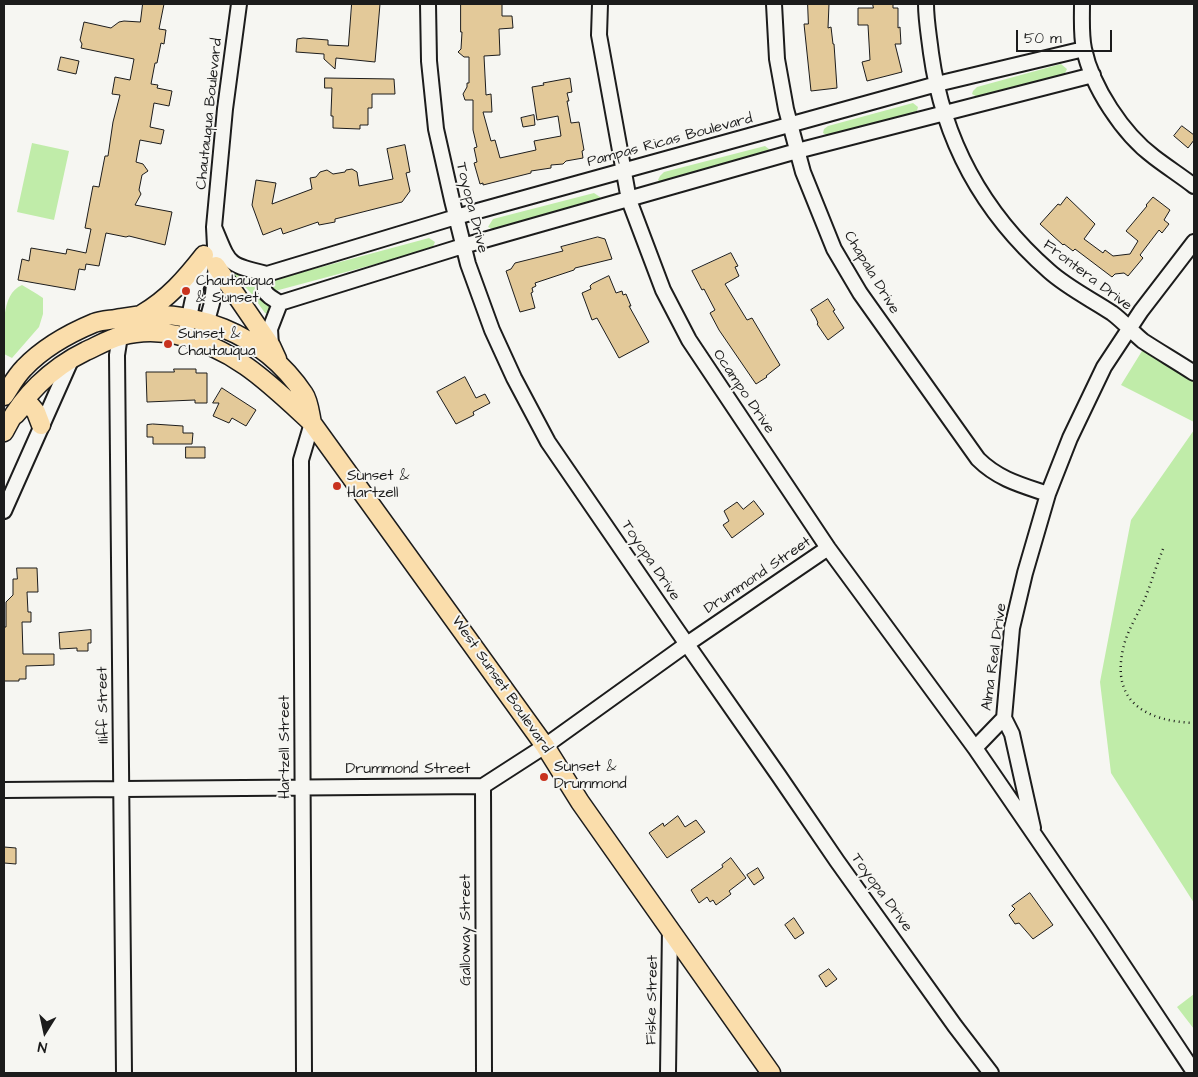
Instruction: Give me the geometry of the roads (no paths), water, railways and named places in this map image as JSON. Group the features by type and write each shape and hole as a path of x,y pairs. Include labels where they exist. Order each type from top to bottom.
{"main road":[{"path":"142,314 158,305 210,260 271,346 281,366"},
{"name":"West Sunset Boulevard","path":"4,396 24,368 54,344 95,323 142,314 169,315 215,324 241,336 258,347 281,366 305,395 312,423"},
{"name":"West Sunset Boulevard","path":"6,427 28,394 53,371 72,358 120,336 148,332 193,339 239,360 275,389 312,423 545,746 580,802 771,1073"},
{"path":"6,427 22,406 31,406 36,412 41,425"}],"street":[{"name":"Chautauqua Boulevard","path":"193,339 206,321 212,303 210,260 225,109 239,4"},
{"name":"Toyopa Drive","path":"428,4 429,61 436,129 462,246 492,330 514,378 548,442 780,776 837,862 991,1073"},
{"name":"Ocampo Drive","path":"600,4 599,35 628,200 663,290 689,340 828,548 974,748"},
{"name":"Chapala Drive","path":"774,4 777,59 790,125 803,172 834,248 860,293 978,458 987,468 1004,479 1048,494"},
{"name":"Frontera Drive","path":"926,4 936,84 943,113 951,135 973,181 1000,220 1024,248 1050,272 1075,291 1113,314 1143,340 1194,373"},
{"path":"1082,4 1084,49 1093,75 1110,107 1132,136 1152,156 1194,186"},
{"name":"Pampas Ricas Boulevard","path":"267,274 456,217 936,84 1084,49"},
{"path":"214,227 227,258 234,264 248,270 267,274 263,290 268,296 280,303 462,246 797,151 1093,75"},
{"name":"Alma Real Drive","path":"974,748 1004,718 1012,628 1025,573 1048,494 1070,438 1104,367 1141,311 1194,242"},
{"name":"Chautauqua Boulevard","path":"193,339 189,318 210,260"},
{"path":"271,346 270,329 280,303"},
{"name":"Iliff Street","path":"120,336 118,365 124,1073"},
{"path":"4,511 72,358"},
{"name":"Hartzell Street","path":"304,1073 301,460 312,423"},
{"name":"Drummond Street","path":"4,790 483,786 545,746 687,644 828,548"},
{"path":"1004,718 1012,734 1035,836"},
{"path":"974,748 1194,1072"},
{"name":"Galloway Street","path":"483,786 484,1073"},
{"name":"Fiske Street","path":"668,1073 670,928"}],"place":[{"name":"Chautauqua & Sunset","path":"186,291"},
{"name":"Sunset & Chautauqua","path":"168,344"},
{"name":"Sunset & Hartzell","path":"337,486"},
{"name":"Sunset & Drummond","path":"544,777"}]}
